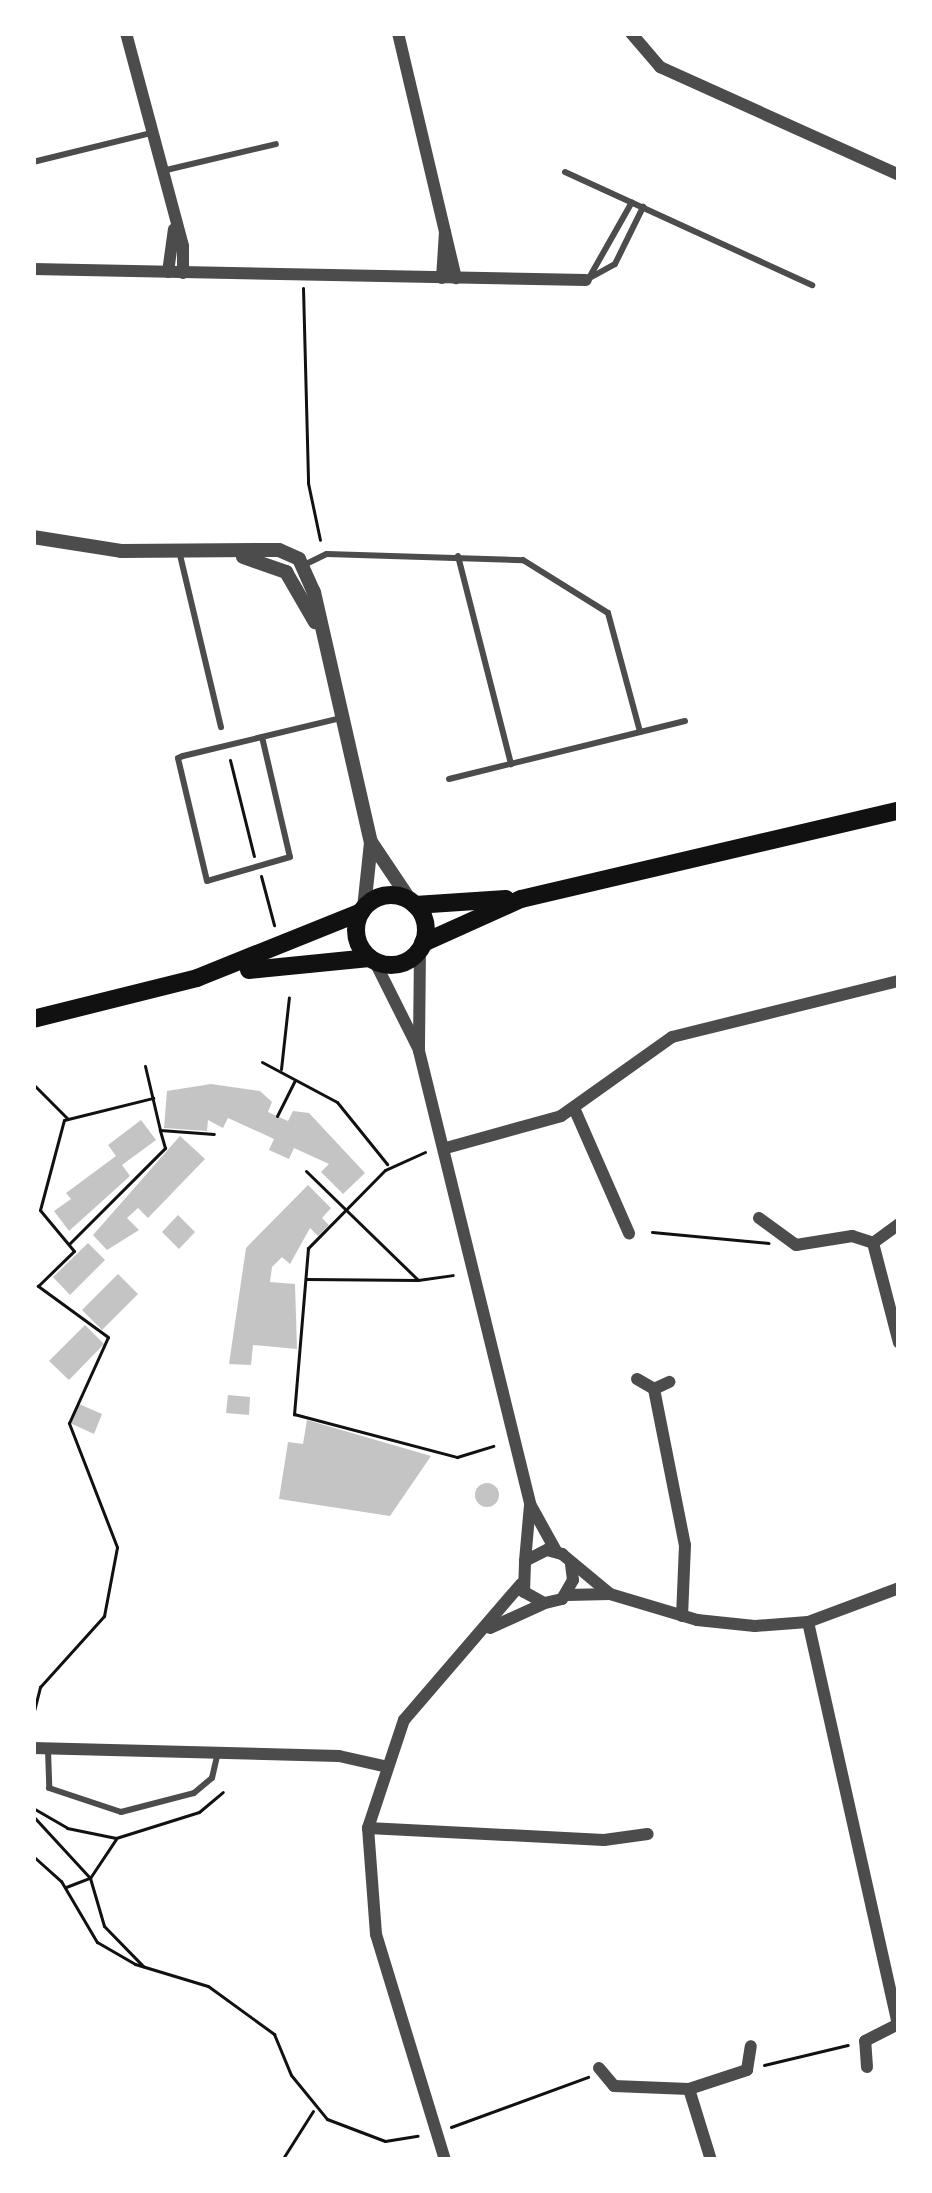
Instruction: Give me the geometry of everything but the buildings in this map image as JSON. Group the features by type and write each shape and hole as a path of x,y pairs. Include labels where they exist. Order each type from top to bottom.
{"main road":[{"path":"197,979 392,896 413,904 521,898 899,810"},
{"path":"33,1019 197,979 372,960 395,965 422,946 521,898"},
{"path":"413,904 422,946"},
{"path":"362,910 357,942 372,960"}],"street":[{"path":"126,33 174,229 175,272"},
{"path":"398,33 445,225 449,278"},
{"path":"631,33 660,67 899,175"},
{"path":"33,269 586,280"},
{"path":"33,537 66,547 287,551 304,565 371,842 413,904"},
{"path":"224,553 291,578 321,638"},
{"path":"291,578 304,565"},
{"path":"362,910 371,842"},
{"path":"419,1051 422,946"},
{"path":"372,960 419,1051 530,1504 556,1551 610,1594"},
{"path":"446,1148 574,1108 672,1036 899,981"},
{"path":"574,1108 629,1233"},
{"path":"759,1218 778,1238 796,1245 852,1236 873,1243"},
{"path":"873,1243 899,1224"},
{"path":"873,1243 899,1343"},
{"path":"637,1378 654,1389 685,1545 682,1616"},
{"path":"654,1389 669,1382"},
{"path":"446,2160 370,1912 368,1828 383,1766 417,1702 489,1628 520,1584 530,1504"},
{"path":"525,1561 556,1551"},
{"path":"567,1594 571,1564"},
{"path":"520,1584 544,1604"},
{"path":"489,1628 567,1594 610,1594 682,1616 736,1625 808,1622 899,1588"},
{"path":"808,1622 899,2024 866,2041 867,2067"},
{"path":"40,1748 339,1756 383,1766"},
{"path":"368,1828 604,1840 648,1834"},
{"path":"600,2071 621,2088 689,2090 751,2067 752,2046"},
{"path":"689,2090 711,2160"}],"lane":[{"path":"33,162 151,133"},
{"path":"160,172 276,144"},
{"path":"566,172 812,285"},
{"path":"586,280 602,267 632,202"},
{"path":"586,280 615,264 643,208"},
{"path":"179,551 221,727"},
{"path":"304,565 323,554 520,559 606,611 640,733"},
{"path":"458,556 511,764"},
{"path":"262,737 290,857 259,872 214,883 204,875 176,764 226,746 262,737 341,718"},
{"path":"449,779 685,721"},
{"path":"40,1748 49,1788 122,1812 188,1797 209,1782 218,1753"}],"path":[{"path":"302,274 308,483 323,554"},
{"path":"226,746 274,927"},
{"path":"280,1071 289,997"},
{"path":"262,1062 296,1077 350,1113 388,1167"},
{"path":"68,1245 165,1148 145,1066"},
{"path":"278,1116 296,1077"},
{"path":"33,1084 68,1119"},
{"path":"68,1119 153,1099"},
{"path":"33,1715 40,1687 104,1616 117,1550 69,1423 108,1337 38,1286 74,1251 40,1214 68,1119"},
{"path":"160,1130 214,1135"},
{"path":"425,1152 388,1167 308,1248 294,1414 457,1457 493,1445"},
{"path":"306,1171 418,1280"},
{"path":"652,1232 758,1246 778,1238"},
{"path":"305,1279 418,1280 453,1275"},
{"path":"33,1816 90,1878 104,1926 143,1966"},
{"path":"65,1888 100,1873 116,1838"},
{"path":"33,1856 65,1888 91,1937 143,1966 208,1986 274,2033 315,2108 340,2127 385,2141 436,2131 600,2071"},
{"path":"751,2067 866,2041"},
{"path":"281,2160 315,2108"}]}
